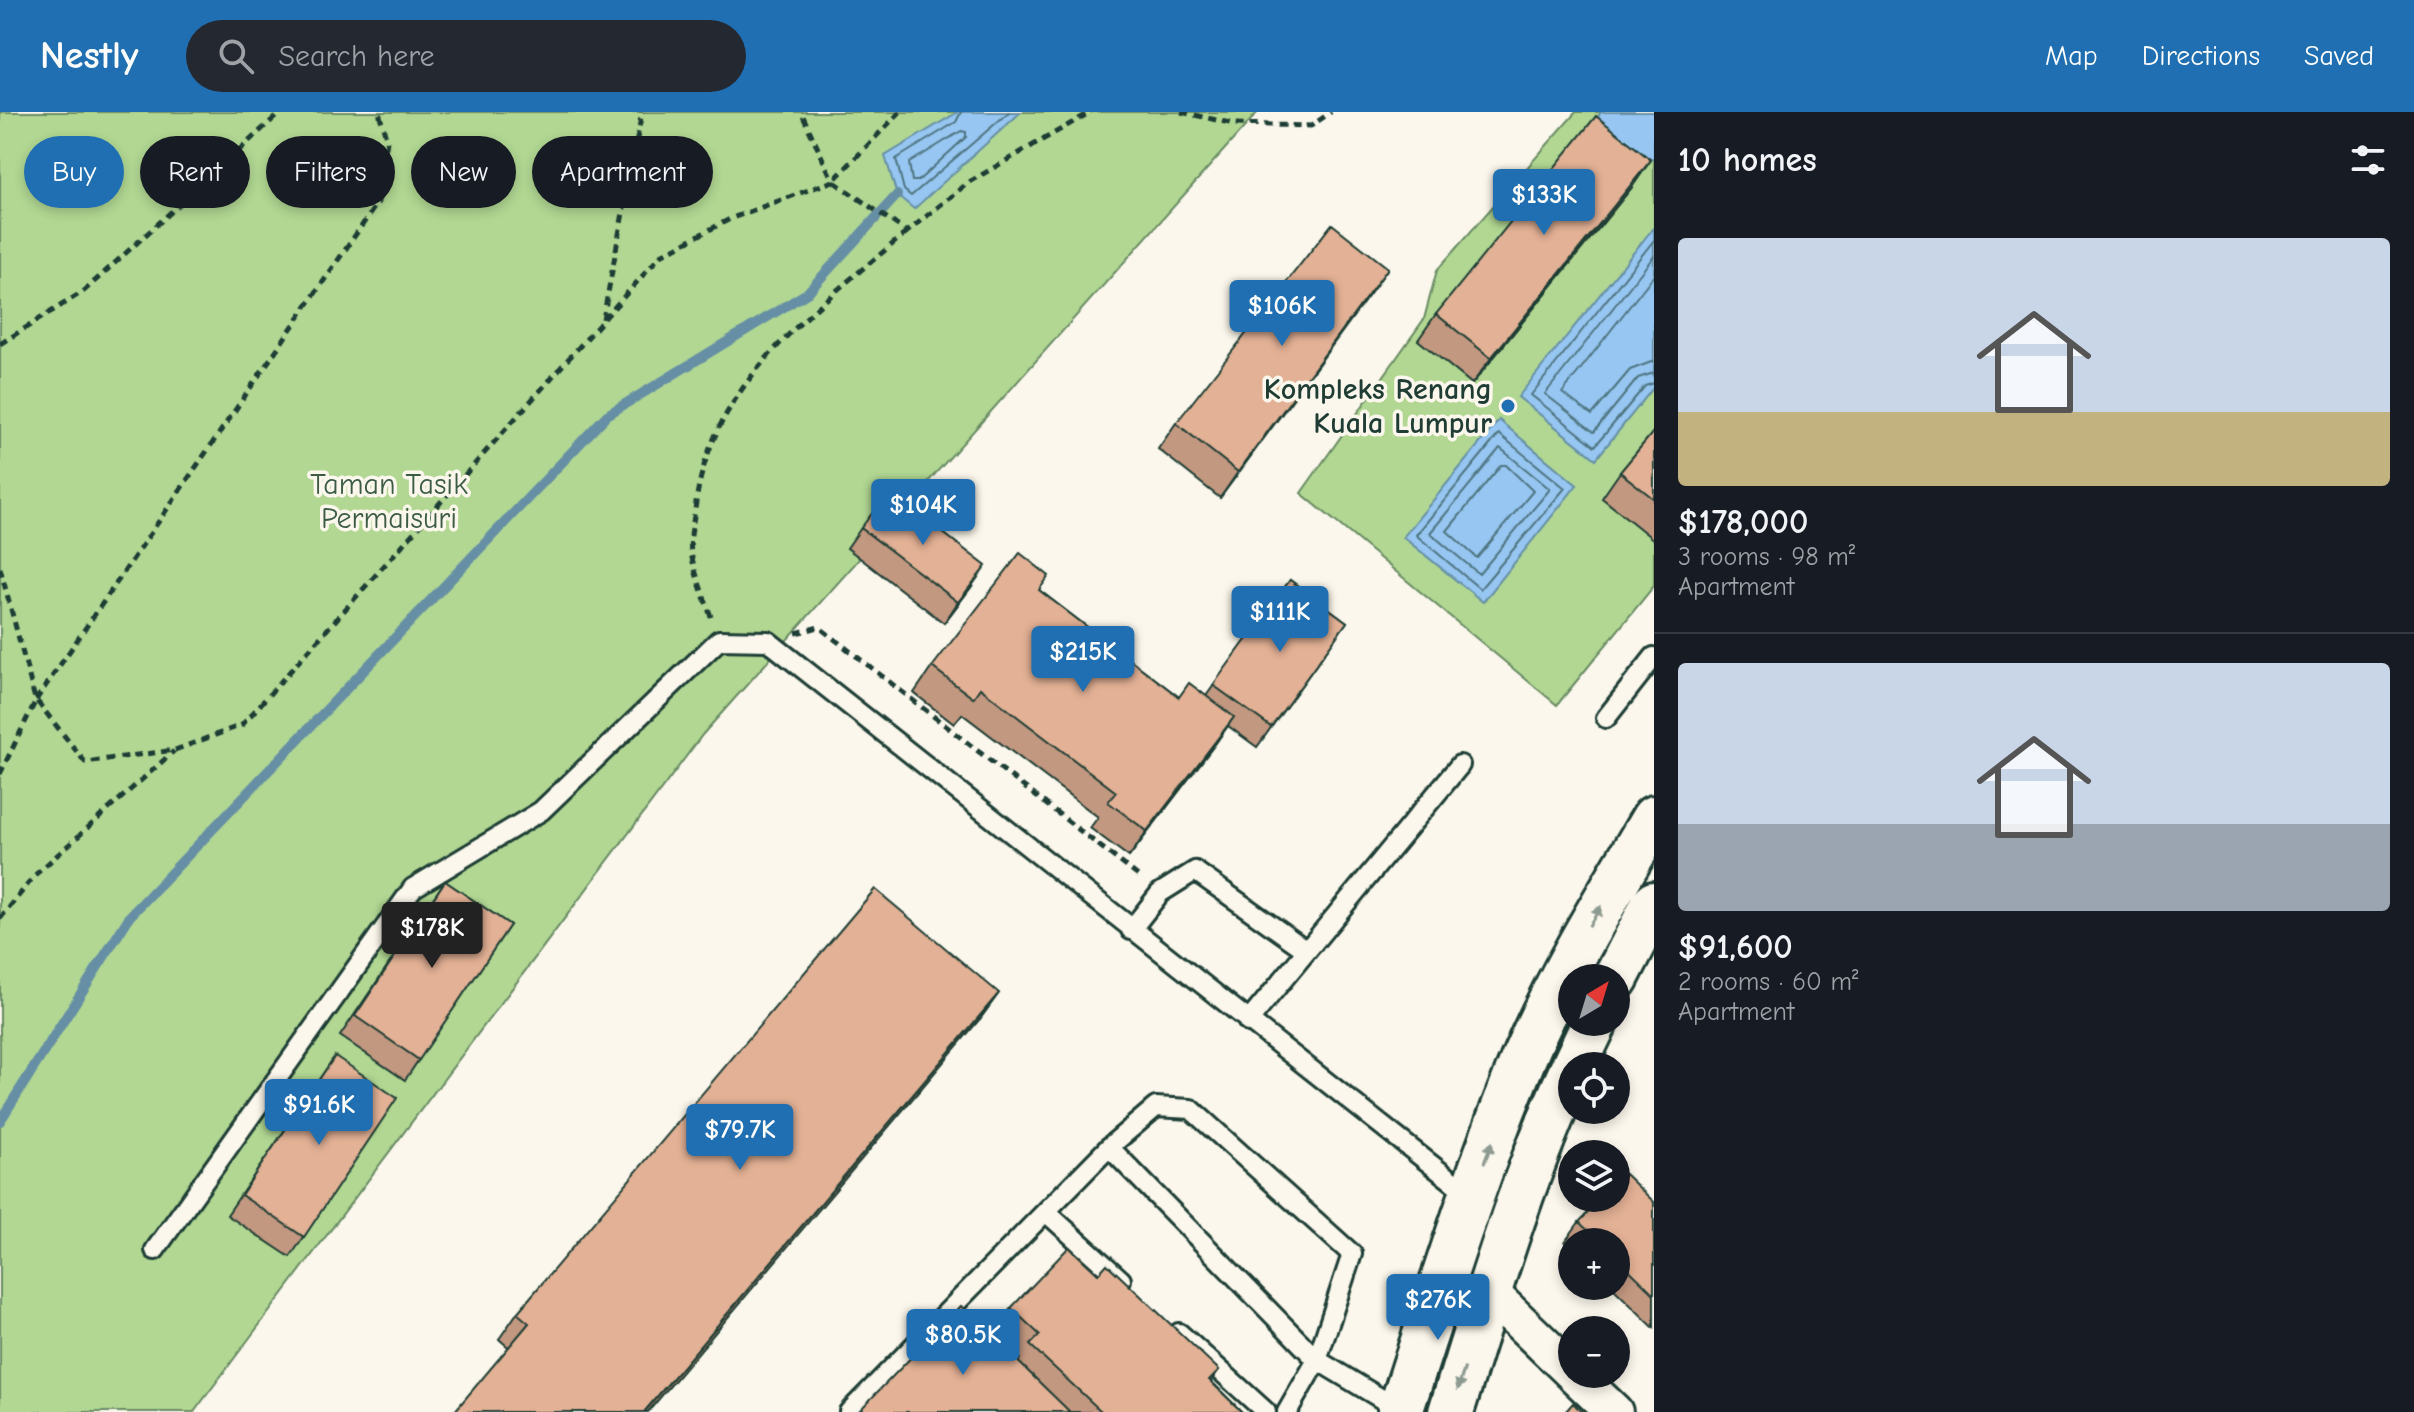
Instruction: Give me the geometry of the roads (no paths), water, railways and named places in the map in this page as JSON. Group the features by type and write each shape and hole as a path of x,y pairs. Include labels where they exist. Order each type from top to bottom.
{"street":[{"path":"1400,1411 1472,1196 1537,1030 1582,939 1654,818"},
{"path":"1623,964 1654,904"},
{"path":"1451,1412 1489,1292 1558,1100"},
{"path":"1489,1292 1558,1359"},
{"path":"1589,1388 1614,1412"}],"lane":[{"path":"155,1250 413,888 541,811 719,640 768,641 1472,1196"},
{"path":"1606,718 1654,657"},
{"path":"1248,1022 1460,765"},
{"path":"1131,930 1160,893 1195,871 1306,950"},
{"path":"849,1412 952,1316 1109,1147 1156,1107 1191,1109 1352,1254 1317,1360 1287,1412"},
{"path":"1109,1147 1317,1360 1400,1411"},
{"path":"1046,1212 1139,1296"},
{"path":"1162,1317 1266,1412"}],"water":[{"path":"958,112 1021,112 914,209 897,195 885,156"},
{"path":"1601,112 1654,112 1654,159 1648,160 1596,120"},
{"path":"1654,227 1654,387 1596,459 1518,397"},
{"path":"1499,420 1577,485 1483,602 1403,537"}],"waterway":[{"path":"0,1121 130,916 607,415 807,293 897,195"}],"place":[{"name":"Kompleks Renang Kuala Lumpur","path":"1508,406"}],"park label":[{"name":"Taman Tasik Permaisuri","path":"389,501"}]}
